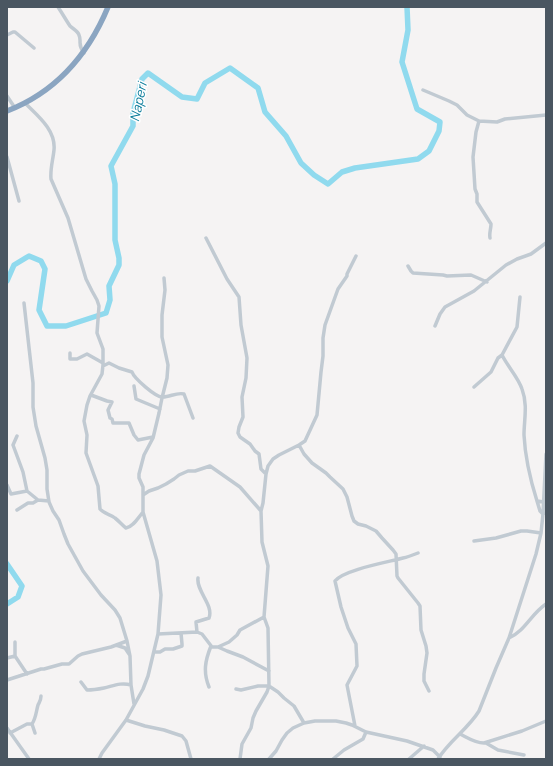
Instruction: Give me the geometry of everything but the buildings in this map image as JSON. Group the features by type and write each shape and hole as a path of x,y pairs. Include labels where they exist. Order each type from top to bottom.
{"highway":[{"path":"7,112 35,98 62,76 84,52 95,34 108,7"}],"street":[{"path":"58,7 72,28 78,32 80,38 80,48 84,52"},
{"path":"7,35 15,32 34,48"},
{"path":"423,90 457,105 467,115 479,121 497,122 546,115"},
{"path":"7,96 15,108"},
{"path":"25,103 44,123 52,135 54,150 51,179 68,218 86,279 97,300 99,309 97,334 103,349 102,374 87,405 84,421 87,435 86,454 98,486 100,509 116,519 126,528 132,526 143,512"},
{"path":"479,121 473,157 475,189 477,194 477,202 491,224 489,235 490,238"},
{"path":"7,157 19,201"},
{"path":"206,238 227,279 239,297 241,325 247,358 246,378 242,397 243,417 238,433 258,454 262,469 266,474"},
{"path":"435,326 445,307 474,291 487,282 506,265 531,254 546,243"},
{"path":"240,759 242,744 252,728 253,718 267,692 268,686 268,625 264,617 268,566 262,542 261,511 264,503 266,474 268,466 273,458 304,441 317,415 325,325 338,290 347,276 356,256"},
{"path":"408,266 413,273 447,276 471,275 487,282"},
{"path":"99,759 126,720 143,689 148,676 158,634 161,595 157,561 143,512 143,496 139,474 144,455 153,437 167,378 168,370 162,337 162,315 165,290 164,278"},
{"path":"474,387 491,372 517,327 520,297"},
{"path":"24,303 33,384 33,407 36,426 45,458 49,501 52,511 59,520 68,544 83,571 101,596 115,610 120,618 127,641 134,704"},
{"path":"70,353 70,359 76,359 87,354 103,364 109,363 132,372 133,376 144,384 153,394 162,398 180,393 184,394 193,418"},
{"path":"502,355 517,378 522,389 525,402 524,435 526,449 537,501 540,511 544,514"},
{"path":"134,386 136,398 160,409"},
{"path":"91,395 112,402 108,410 113,423 129,423 138,440 153,437"},
{"path":"17,436 13,445 23,472 27,491 38,500 49,501"},
{"path":"299,445 304,454 312,463 326,473 343,489 354,521 376,531 395,552 397,576 420,606 421,630 427,653 424,681 429,691"},
{"path":"269,759 276,751 287,733 293,728 304,723 315,721 336,721 346,723 366,732 424,746 433,750 439,758 479,711 509,638 541,534 544,514 546,454"},
{"path":"143,496 149,491 158,488 179,475 188,471 195,471 210,466 240,487 261,511"},
{"path":"7,485 11,494 27,491"},
{"path":"17,510 28,503 33,503 38,500"},
{"path":"537,501 544,502"},
{"path":"474,541 496,538 521,531 541,534"},
{"path":"355,726 348,686 357,666 356,644 348,628 341,607 335,581 343,575 357,570 418,553"},
{"path":"197,632 196,622 209,618 210,614 207,602 198,582 198,578"},
{"path":"509,638 519,632 536,611 546,604"},
{"path":"158,634 197,632 202,634 211,646 215,648 230,642 240,630 264,617"},
{"path":"154,652 160,652 165,649 179,648 182,646 181,633"},
{"path":"7,680 41,668 44,669 62,664 69,664 82,654 127,641"},
{"path":"15,642 14,656 26,674"},
{"path":"116,645 125,648 129,654"},
{"path":"210,687 205,664 211,646"},
{"path":"218,647 227,652 243,657 269,671"},
{"path":"7,658 14,656"},
{"path":"81,682 87,690 106,688 112,685 131,685"},
{"path":"236,689 241,690 258,686 268,686 278,692 294,706 304,723"},
{"path":"32,724 35,720 41,696"},
{"path":"126,720 182,736 186,741 191,759"},
{"path":"460,734 474,742 486,743 546,721"},
{"path":"10,733 27,724 32,724"},
{"path":"32,724 35,733"},
{"path":"7,728 28,759"},
{"path":"333,759 344,750 363,739 366,732"},
{"path":"486,743 498,750 524,756"},
{"path":"409,759 424,746"}],"waterway":[{"name":"Naperi","path":"7,281 14,265 29,256 41,261 45,269 39,310 47,326 66,326 106,313 110,300 109,286 119,265 115,240 115,184 111,166 133,126 133,113 142,79 148,73 182,97 197,99 205,83 230,68 258,88 265,112 286,136 301,163 314,175 328,184 342,172 355,168 418,159 429,151 439,131 440,122 417,109 402,62 408,30 407,7"},
{"name":"Naperi","path":"7,564 22,586 18,597 7,604"}]}
